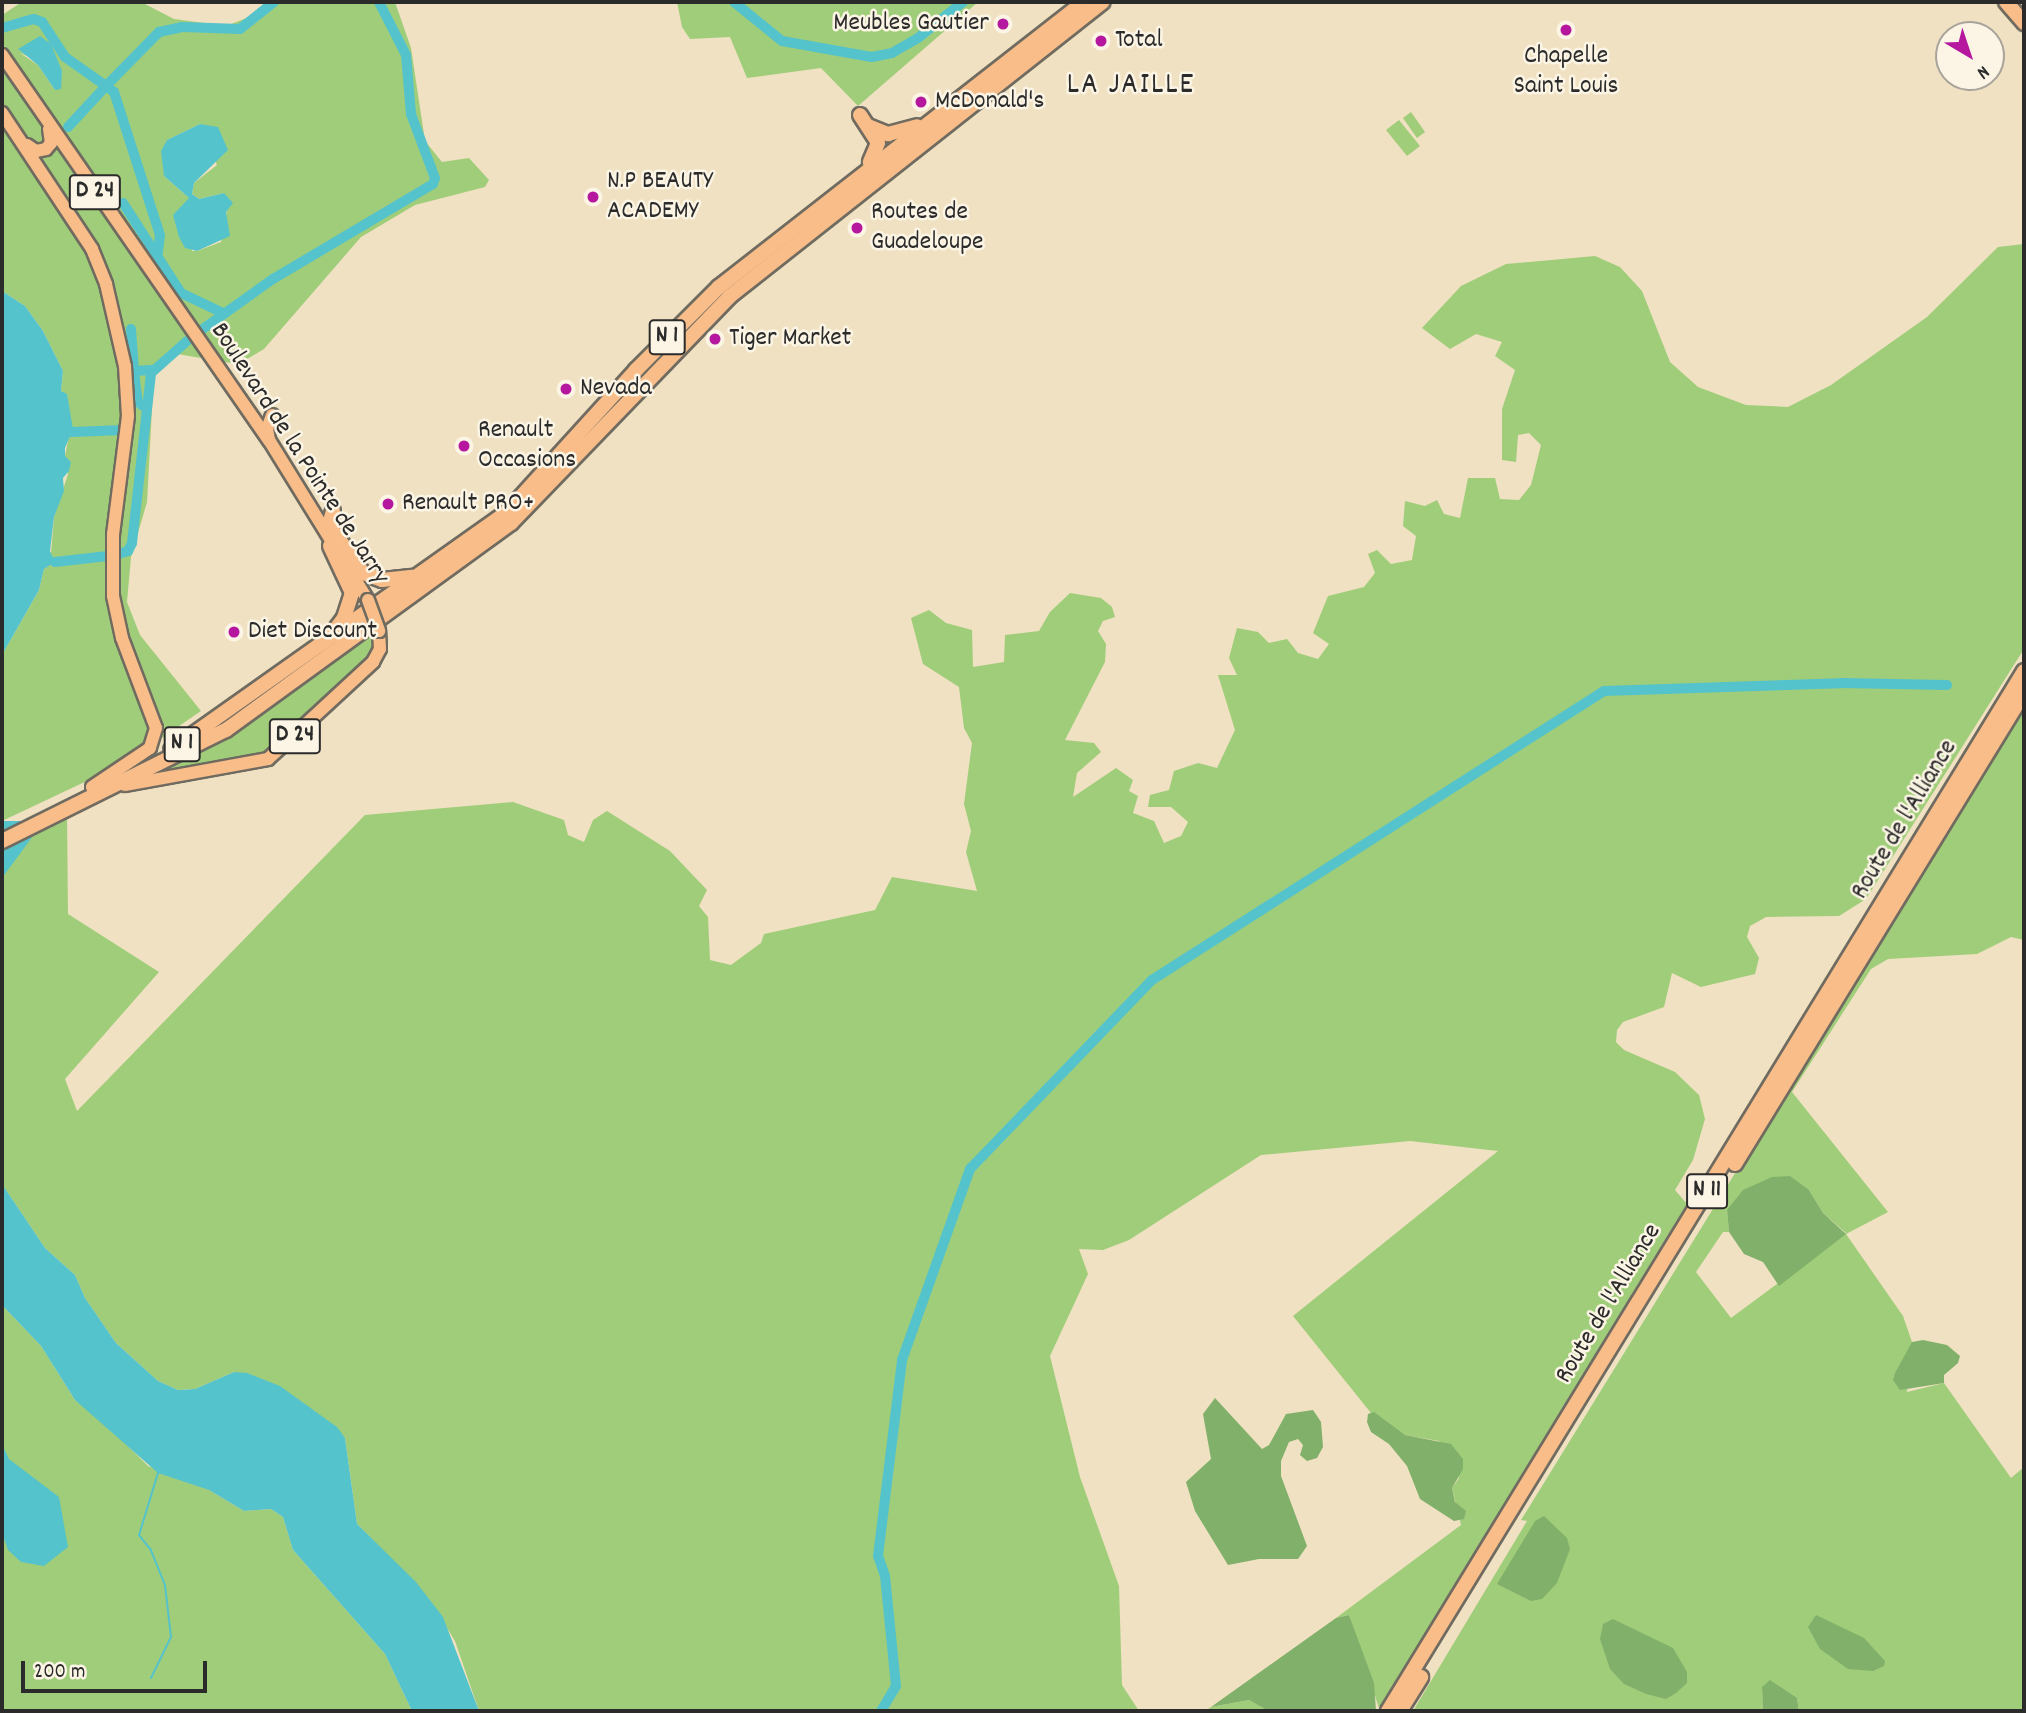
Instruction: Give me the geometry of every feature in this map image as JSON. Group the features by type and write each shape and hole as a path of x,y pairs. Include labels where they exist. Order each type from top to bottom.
{"highway":[{"name":"N 1","path":"97,789 226,730 512,523 719,306 1084,2"},
{"path":"2006,2 2024,23"},
{"path":"2018,2 2024,10"},
{"name":"N 1","path":"2,842 171,751 265,688 507,512 678,326 797,224 970,90 994,79 1106,5"},
{"path":"994,79 1044,21"},
{"path":"994,79 1072,36"},
{"path":"797,224 876,156 878,144 864,121 888,134 904,132 970,90"},
{"path":"333,511 329,525 363,573 391,581 421,574"},
{"path":"265,688 333,633 344,618 351,584 330,546"},
{"name":"Route de l'Alliance","path":"1388,1711 2024,671"},
{"name":"Route de l'Alliance","path":"1400,1711 2024,693"},
{"path":"55,813 164,775"},
{"name":"N 1","path":"2,830 55,813"}],"main road":[{"name":"Boulevard de la Pointe de Jarry","path":"2,55 269,440 368,600 379,631 380,649 373,662 268,759 255,765 164,775 97,789"},
{"name":"D 24","path":"2,113 47,179 101,268 125,366 128,416 113,534 113,596 122,638 156,728 150,748 97,789"},
{"path":"18,138 36,151 46,149 51,140 46,121"},
{"path":"47,179 43,162 52,153 63,154 76,164"},
{"path":"269,440 267,429 272,415"}],"green space":[{"path":"22,2 141,2 174,19 226,26 252,16 267,2 395,2 411,48 425,141 442,162 469,158 489,180 485,187 415,205 361,237 264,349 247,359 231,363 177,354 154,372 147,502 131,557 127,602 140,635 201,711 127,762 2,821 2,655 39,590 44,569 50,565 54,517 68,474 65,456 71,425 67,395 61,391 63,371 43,331 25,306 2,291 2,15","holes":["20,53 62,71 55,90 38,65","200,124 217,165 194,183 192,194 199,199 224,193 227,210 221,242 192,251 185,205 189,198 164,176 167,140"]},
{"path":"677,2 978,2 858,106 821,68 747,78 730,37 690,39 682,27"},
{"path":"1411,112 1425,132 1417,138 1403,118"},
{"path":"1399,120 1420,146 1407,156 1386,130"},
{"path":"2024,244 2024,649 1866,899 1839,916 1766,917 1750,926 1747,937 1759,958 1755,974 1701,987 1672,973 1664,1007 1623,1022 1617,1030 1616,1042 1624,1050 1675,1072 1699,1095 1705,1119 1693,1160 1675,1190 1687,1204 1379,1708 1349,1615 1336,1618 1461,1525 1452,1488 1459,1478 1439,1441 1405,1435 1371,1413 1293,1316 1498,1151 1410,1141 1261,1155 1129,1240 1103,1250 1079,1249 1088,1274 1050,1356 1080,1477 1119,1586 1122,1685 1139,1711 479,1711 455,1641 429,1599 357,1524 345,1438 234,1372 195,1389 178,1390 158,1381 116,1343 85,1298 75,1275 45,1248 2,1184 2,878 32,834 67,816 68,914 159,972 65,1079 77,1111 365,815 513,802 564,820 568,835 584,842 593,820 607,811 670,851 707,890 699,906 708,917 710,960 731,965 761,943 764,934 875,910 892,877 977,891 966,852 971,831 964,804 972,743 964,728 959,687 923,664 911,618 929,610 946,623 972,630 973,667 1004,662 1005,635 1039,631 1050,612 1070,593 1101,598 1112,607 1115,617 1103,621 1098,631 1106,644 1105,662 1065,740 1094,743 1101,752 1077,773 1073,797 1116,768 1133,780 1129,791 1138,796 1133,813 1154,821 1164,843 1181,836 1188,822 1171,807 1148,807 1150,795 1169,790 1174,771 1198,763 1217,768 1235,730 1218,675 1237,675 1229,658 1237,628 1258,632 1269,643 1287,639 1298,653 1318,659 1329,644 1313,633 1328,596 1364,587 1375,573 1368,554 1377,550 1391,564 1412,560 1416,536 1403,526 1405,501 1425,506 1437,500 1444,514 1460,518 1468,478 1495,478 1500,499 1519,500 1531,485 1541,445 1529,433 1518,435 1516,462 1502,460 1502,409 1515,370 1495,356 1502,342 1476,334 1450,349 1422,328 1461,286 1506,264 1595,256 1620,267 1642,291 1670,362 1698,387 1746,405 1788,407 1831,385 1927,317 1998,247"},
{"path":"373,628 372,654 271,751 249,762 157,771"},
{"path":"2024,705 2024,940 2011,937 1977,954 1888,959 1871,969 1792,1092 1888,1212 1846,1234 1903,1316 1912,1342 1907,1392 1944,1383 2011,1478 2024,1467 2024,1711 1799,1711 1797,1698 1762,1687 1763,1711 1413,1711 1527,1521 1521,1520","holes":["1809,1190 1823,1213 1846,1233 1731,1318 1696,1272 1723,1232 1729,1232 1727,1210"]},
{"path":"1790,1176 1809,1190 1823,1213 1846,1234 1779,1286 1763,1262 1744,1254 1729,1232 1727,1210 1743,1190 1772,1177"},
{"path":"2,1305 41,1346 75,1400 95,1413 148,1466 209,1490 244,1511 271,1509 283,1517 293,1550 385,1654 412,1711 2,1711"},
{"path":"1923,1340 1947,1345 1960,1356 1958,1363 1944,1375 1944,1383 1900,1390 1893,1380 1895,1373 1912,1342"},
{"path":"1215,1398 1262,1449 1269,1445 1286,1414 1313,1410 1321,1422 1323,1447 1317,1458 1307,1461 1300,1455 1303,1445 1298,1439 1289,1442 1281,1461 1281,1476 1307,1546 1298,1559 1259,1559 1228,1565 1195,1511 1186,1482 1211,1459 1203,1414"},
{"path":"1374,1412 1405,1435 1451,1444 1463,1459 1463,1469 1452,1488 1455,1502 1466,1511 1464,1519 1454,1521 1420,1499 1407,1466 1389,1444 1371,1432 1367,1422 1368,1414"},
{"path":"1544,1516 1567,1538 1570,1549 1557,1583 1542,1599 1531,1601 1497,1584 1535,1521"},
{"path":"1349,1615 1374,1683 1376,1711 1268,1711 1249,1700 1211,1707 1336,1618"},
{"path":"1816,1615 1864,1638 1885,1661 1884,1666 1873,1671 1848,1669 1820,1649 1808,1627"},
{"path":"1613,1619 1673,1648 1687,1672 1687,1683 1666,1699 1624,1684 1610,1669 1600,1639 1603,1624"},
{"path":"1770,1680 1797,1698 1799,1711 1763,1711 1762,1687"},
{"path":"1249,1700 1268,1711 1205,1711 1211,1707"}],"water":[{"path":"40,36 51,44 62,71 61,89 55,90 38,65 18,49"},
{"path":"200,124 218,127 228,150 194,183 192,194 199,199 224,193 233,203 226,212 230,236 197,251 185,248 179,237 173,215 189,198 164,176 161,151 167,140"},
{"path":"2,291 25,306 43,331 63,371 61,391 67,394 73,429 65,448 65,456 71,462 69,471 63,478 64,491 54,517 50,551 55,562 44,569 39,590 2,655"},
{"path":"2,821 25,821 33,836 2,878"},
{"path":"2,1184 45,1248 75,1275 85,1298 116,1343 158,1381 178,1390 195,1389 234,1372 247,1373 280,1386 337,1427 345,1438 357,1524 416,1582 443,1617 479,1711 412,1711 385,1654 293,1550 283,1517 271,1509 244,1511 209,1490 158,1473 75,1400 41,1346 2,1305"},
{"path":"2,1444 9,1459 59,1497 68,1547 44,1566 21,1562 8,1550 2,1533"}],"waterway":[{"path":"2,28 34,19 42,22 65,57 106,86 159,32 182,27 240,29 274,2"},
{"path":"200,331 273,279 433,184 435,178 411,114 406,55 379,2"},
{"path":"734,2 782,41 872,57 892,53 918,38 963,2"},
{"path":"68,127 106,86 114,92 160,235 157,259"},
{"path":"123,203 181,293 223,313"},
{"path":"131,329 134,371 152,370"},
{"path":"115,555 128,551 132,543 151,373 187,341"},
{"path":"134,371 138,402 146,408"},
{"path":"72,432 123,430"},
{"path":"55,562 108,556"},
{"path":"881,1711 896,1686 885,1576 878,1556 902,1360 970,1169 1152,980 1604,691 1841,683 1947,685"},
{"path":"151,1678 171,1637 165,1585 151,1550 139,1535 158,1473"}],"place":[{"name":"Meubles Gautier","path":"1003,24"},
{"name":"Chapelle Saint Louis","path":"1566,30"},
{"name":"Total","path":"1101,41"},
{"name":"McDonald's","path":"921,102"},
{"name":"N.P BEAUTY ACADEMY","path":"593,197"},
{"name":"Routes de Guadeloupe","path":"857,228"},
{"name":"Tiger Market","path":"715,339"},
{"name":"Nevada","path":"566,389"},
{"name":"Renault Occasions","path":"464,446"},
{"name":"Renault PRO+","path":"388,504"},
{"name":"Diet Discount","path":"234,632"}],"district":[{"name":"LA JAILLE","path":"1131,87"}]}
